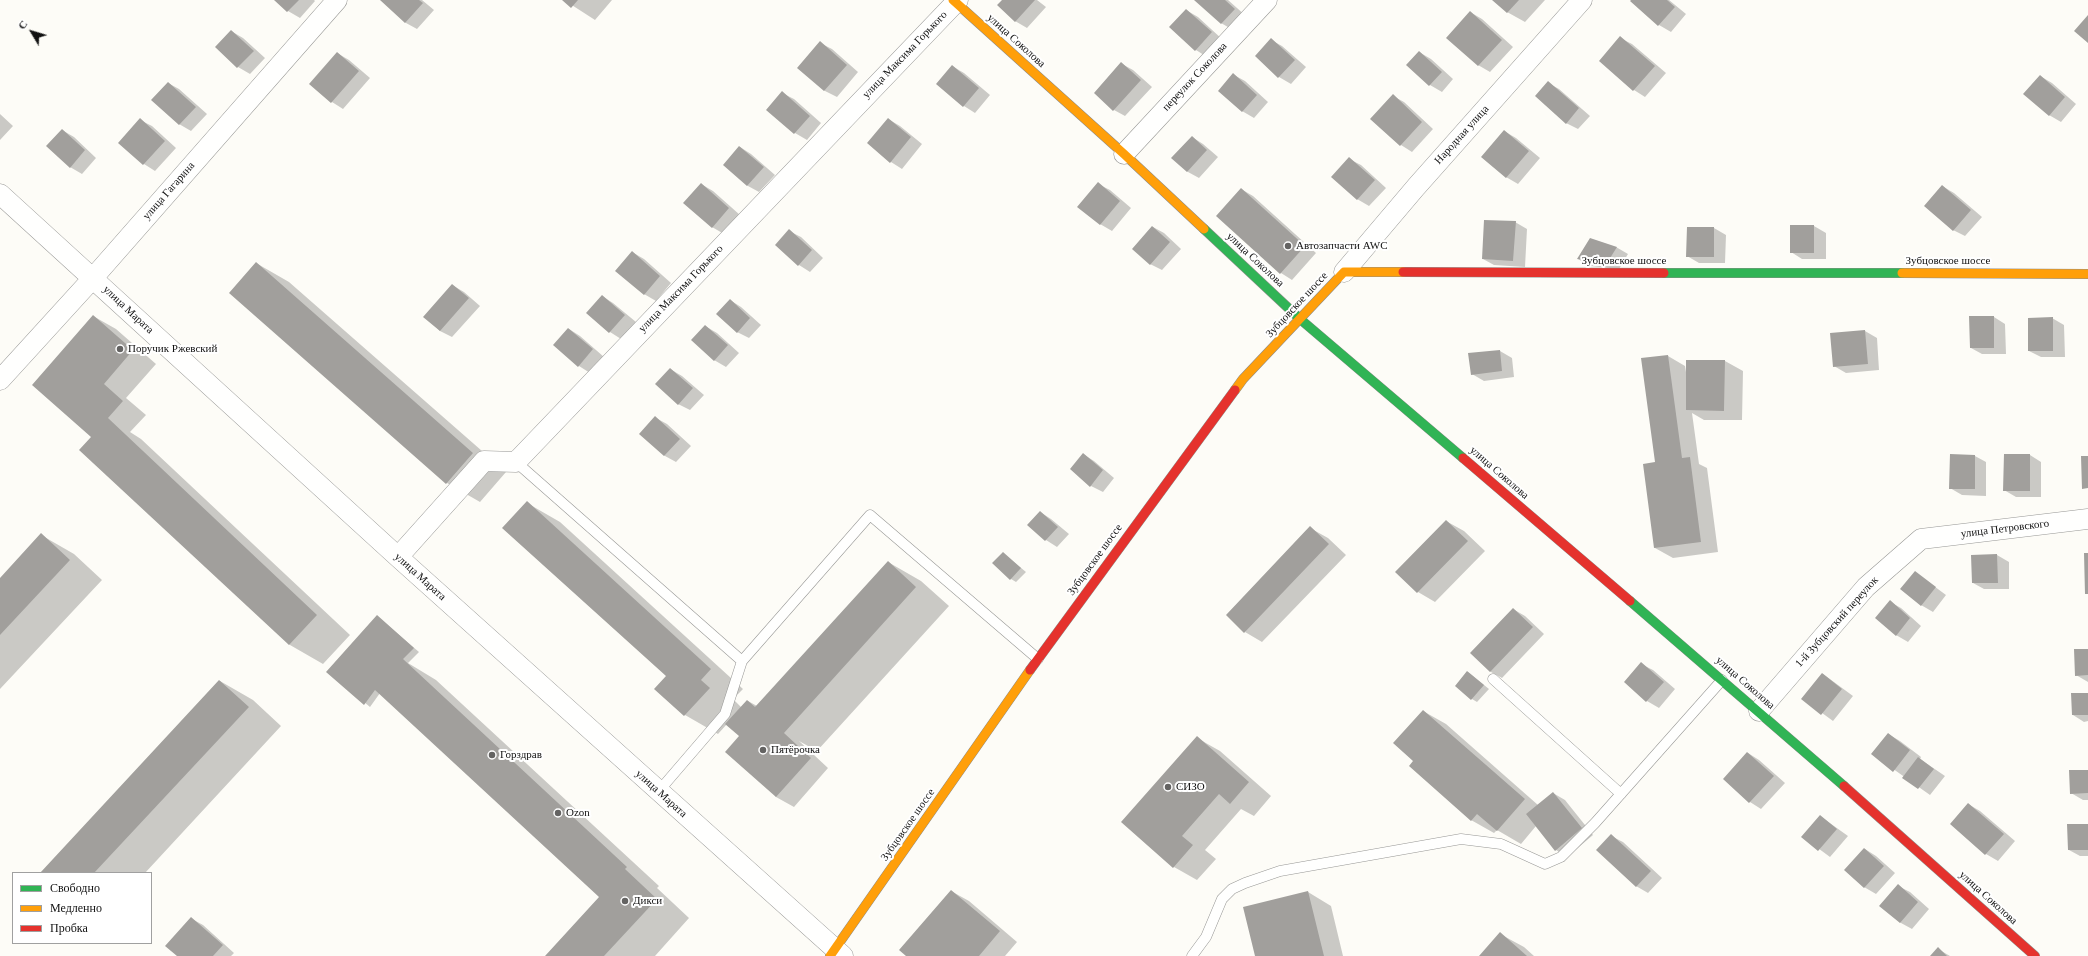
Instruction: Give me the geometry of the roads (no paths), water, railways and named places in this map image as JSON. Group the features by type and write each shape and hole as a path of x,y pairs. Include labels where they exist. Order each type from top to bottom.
{"main road":[{"name":"улица Соколова","path":"956,1 1124,154 1300,319 1758,711 2035,956"},
{"name":"Зубцовское шоссе","path":"836,954 1038,659 1243,379 1344,272 2088,274"}],"street":[{"name":"улица Гагарина","path":"0,380 93,278 337,0"},
{"name":"переулок Соколова","path":"1124,154 1267,0"},
{"name":"Народная улица","path":"1344,272 1416,187 1582,0"},
{"name":"улица Максима Горького","path":"516,462 956,1"},
{"name":"улица Марата","path":"0,194 398,558 836,954"},
{"path":"398,558 484,461 516,462"},
{"name":"улица Петровского","path":"1921,539 2088,519"},
{"name":"1-й Зубцовский переулок","path":"1758,711 1866,587 1921,539"}],"lane":[{"path":"516,462 742,661"},
{"path":"658,792 725,714 742,661 870,515 1038,659"},
{"path":"1493,678 1621,794"},
{"path":"1192,956 1206,937 1222,899 1232,889 1280,871 1461,839 1501,844 1545,864 1561,856 1595,823 1722,680"}],"place":[{"name":"Автозапчасти AWC","path":"1288,246"},
{"name":"Поручик Ржевский","path":"120,349"},
{"name":"Пятёрочка","path":"763,750"},
{"name":"Горздрав","path":"492,755"},
{"name":"СИЗО","path":"1168,787"},
{"name":"Ozon","path":"558,813"},
{"name":"Дикси","path":"625,901"}]}
